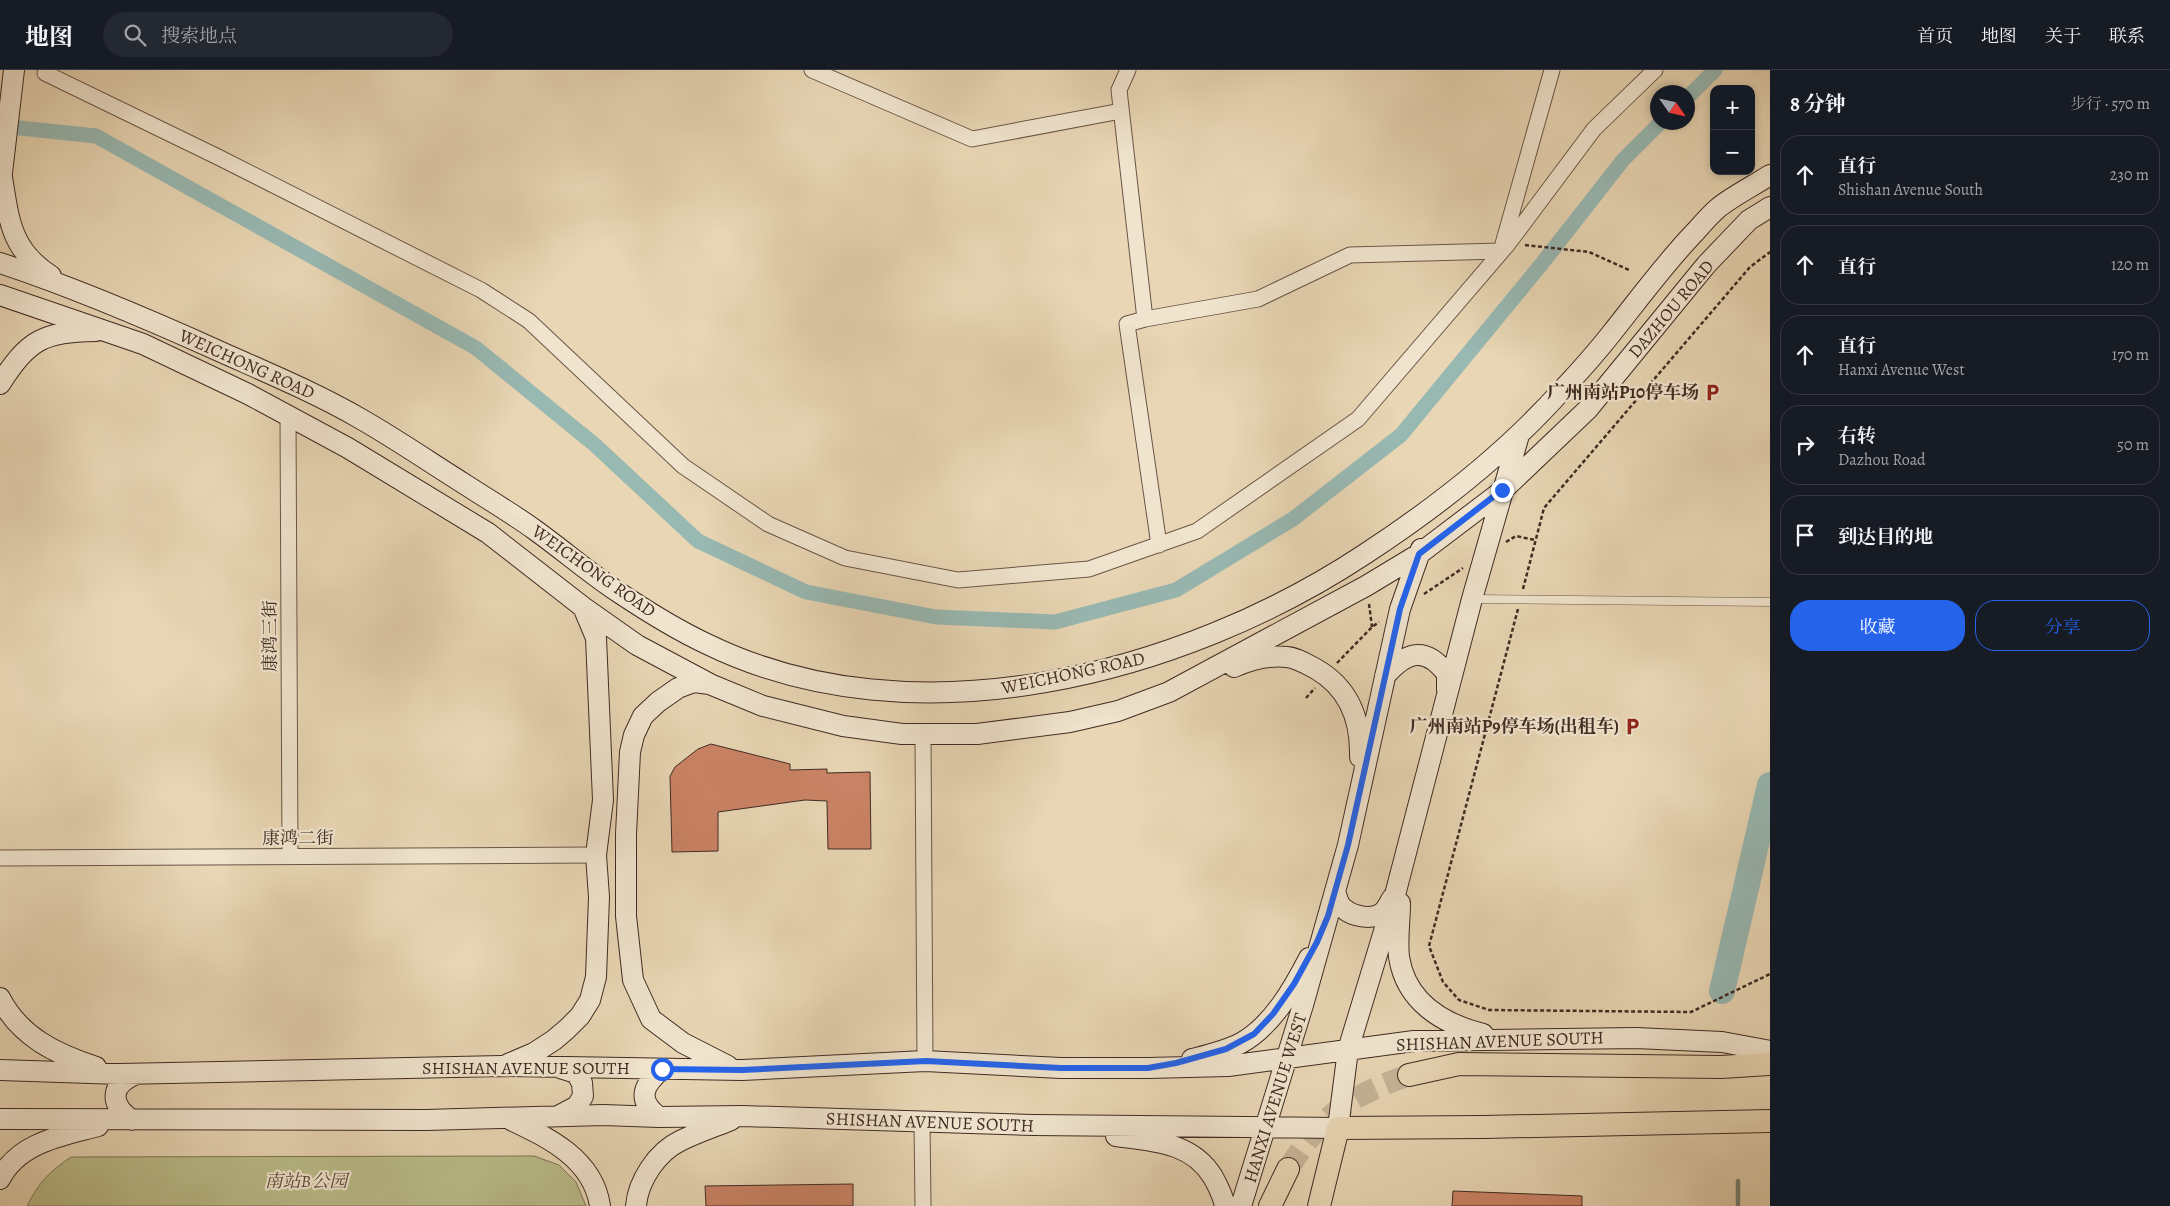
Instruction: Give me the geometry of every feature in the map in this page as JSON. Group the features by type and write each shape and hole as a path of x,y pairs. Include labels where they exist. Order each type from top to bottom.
{"main road":[{"path":"14,70 1,184 10,227 22,250 36,265 63,284"},
{"name":"DAZHOU ROAD","path":"1434,507 1519,435 1561,392 1608,338 1660,270 1718,208 1770,175"},
{"name":"DAZHOU ROAD","path":"1419,554 1502,490 1588,409 1718,252 1749,220 1770,207"},
{"name":"WEICHONG ROAD","path":"0,264 63,284 303,388 363,420 533,528 618,592 686,633 703,643 748,662 794,677 909,693 966,691 1022,687 1161,654 1256,615 1308,588 1361,557 1434,507"},
{"name":"WEICHONG ROAD","path":"0,295 112,331 240,389 348,448 488,533 583,607 637,645 712,685 763,706 844,726 923,735 977,734 1070,722 1118,711 1169,692 1366,586 1419,554"},
{"path":"0,384 17,358 36,341 56,334 112,331 121,309"},
{"path":"1319,1206 1338,1128 1348,1050 1394,895 1472,599 1519,435"},
{"name":"HANXI AVENUE WEST","path":"1241,1206 1287,1058 1348,845 1400,609 1434,507"},
{"path":"583,607 596,638 603,800 596,855 603,924 606,933 611,938 622,937 626,930 626,834 630,752 634,735 643,716 658,702 678,688 694,682 712,685"},
{"path":"1256,615 1267,614 1273,616 1276,623 1265,639"},
{"path":"1385,676 1403,659 1410,655 1422,654 1432,658 1447,674 1447,692"},
{"path":"1169,692 1252,659 1287,657 1304,662 1326,675 1339,686 1356,718 1361,736 1360,766 1348,845"},
{"path":"603,800 610,791 616,793 620,800 620,812 626,834"},
{"path":"1400,869 1400,958 1404,974 1418,1000 1431,1012 1461,1028 1489,1035 1524,1040"},
{"path":"1335,890 1339,903 1344,909 1353,915 1367,917 1384,911 1394,895"},
{"path":"502,1066 534,1053 554,1040 580,1016 590,1000 596,977 599,896"},
{"path":"626,916 633,980 639,997 651,1019 683,1044 725,1065 742,1070"},
{"path":"1148,1068 1176,1063 1226,1049 1254,1034 1273,1014 1294,984 1317,942 1328,916"},
{"path":"0,998 15,1022 38,1042 66,1057 128,1074 116,1089 116,1102 126,1120 48,1140 21,1152 0,1179"},
{"name":"SHISHAN AVENUE SOUTH","path":"0,1070 128,1074 502,1066 742,1070 926,1061 1061,1068 1148,1068 1228,1066 1414,1041 1636,1038 1722,1042 1770,1050"},
{"path":"1409,1075 1459,1064 1721,1067 1770,1064"},
{"path":"558,1116 577,1106 583,1096 582,1082 576,1074 560,1068"},
{"path":"659,1117 649,1110 645,1101 645,1090 649,1080 662,1069"},
{"name":"SHISHAN AVENUE SOUTH","path":"0,1119 426,1120 603,1115 659,1117 742,1116 1033,1125 1338,1128 1484,1128 1770,1121"},
{"path":"636,1206 637,1193 659,1157 678,1141 742,1116"},
{"path":"507,1118 544,1136 570,1154 591,1181 600,1206"},
{"path":"1033,1125 1163,1142 1182,1148 1196,1157 1209,1171 1218,1186 1225,1206"},
{"path":"1270,1206 1288,1168"}],"street":[{"path":"812,70 972,139 1121,111"},
{"path":"1128,70 1119,90 1145,320"},
{"path":"1501,251 1552,70"},
{"path":"47,72 481,290 529,322 682,466 768,524 845,558 958,580 1089,569 1197,531 1358,419 1501,251 1594,130 1655,70"},
{"path":"1159,545 1127,324 1258,299 1350,255 1501,251"},
{"name":"康鸿三街","path":"288,416 290,856"},
{"path":"923,735 926,1061"},
{"name":"康鸿二街","path":"0,858 596,855"},
{"path":"922,1122 924,1206"}],"lane":[{"path":"1472,599 1770,602"}],"path":[{"path":"1522,245 1589,252 1629,270"},
{"path":"1770,252 1750,267 1544,508 1429,946 1443,982 1458,1000 1489,1010 1691,1012 1770,974"}],"green space":[{"name":"南站B公园","path":"534,1156 559,1165 576,1182 586,1206 27,1206 45,1178 71,1157"}],"building":[{"path":"711,744 790,764 790,770 827,769 827,773 870,772 871,849 828,849 827,801 805,800 718,812 718,851 672,852 670,776 675,767 698,749"},
{"path":"853,1184 853,1206 706,1206 705,1186"},
{"path":"1453,1191 1582,1196 1582,1206 1452,1206"}],"waterway":[{"path":"1695,90 1715,70"},
{"path":"0,126 96,136 476,348 595,445 698,541 806,592 936,617 1055,622 1176,590 1293,519 1401,435 1540,266 1623,160 1653,130"},
{"path":"1722,991 1770,785"},
{"path":"1738,1181 1738,1206"}],"tunnel":[{"path":"1288,1169 1314,1134 1339,1109 1369,1091 1409,1075"}],"place":[{"name":"广州南站P10停车场","path":"1713,392"},
{"name":"广州南站P9停车场(出租车)","path":"1633,726"}],"route":[{"path":"662,1069 742,1070 926,1061 1061,1068 1148,1068 1176,1063 1226,1049 1254,1034 1265,1024 1294,984 1317,942 1328,916 1348,845 1400,609 1419,554 1502,490"}]}
